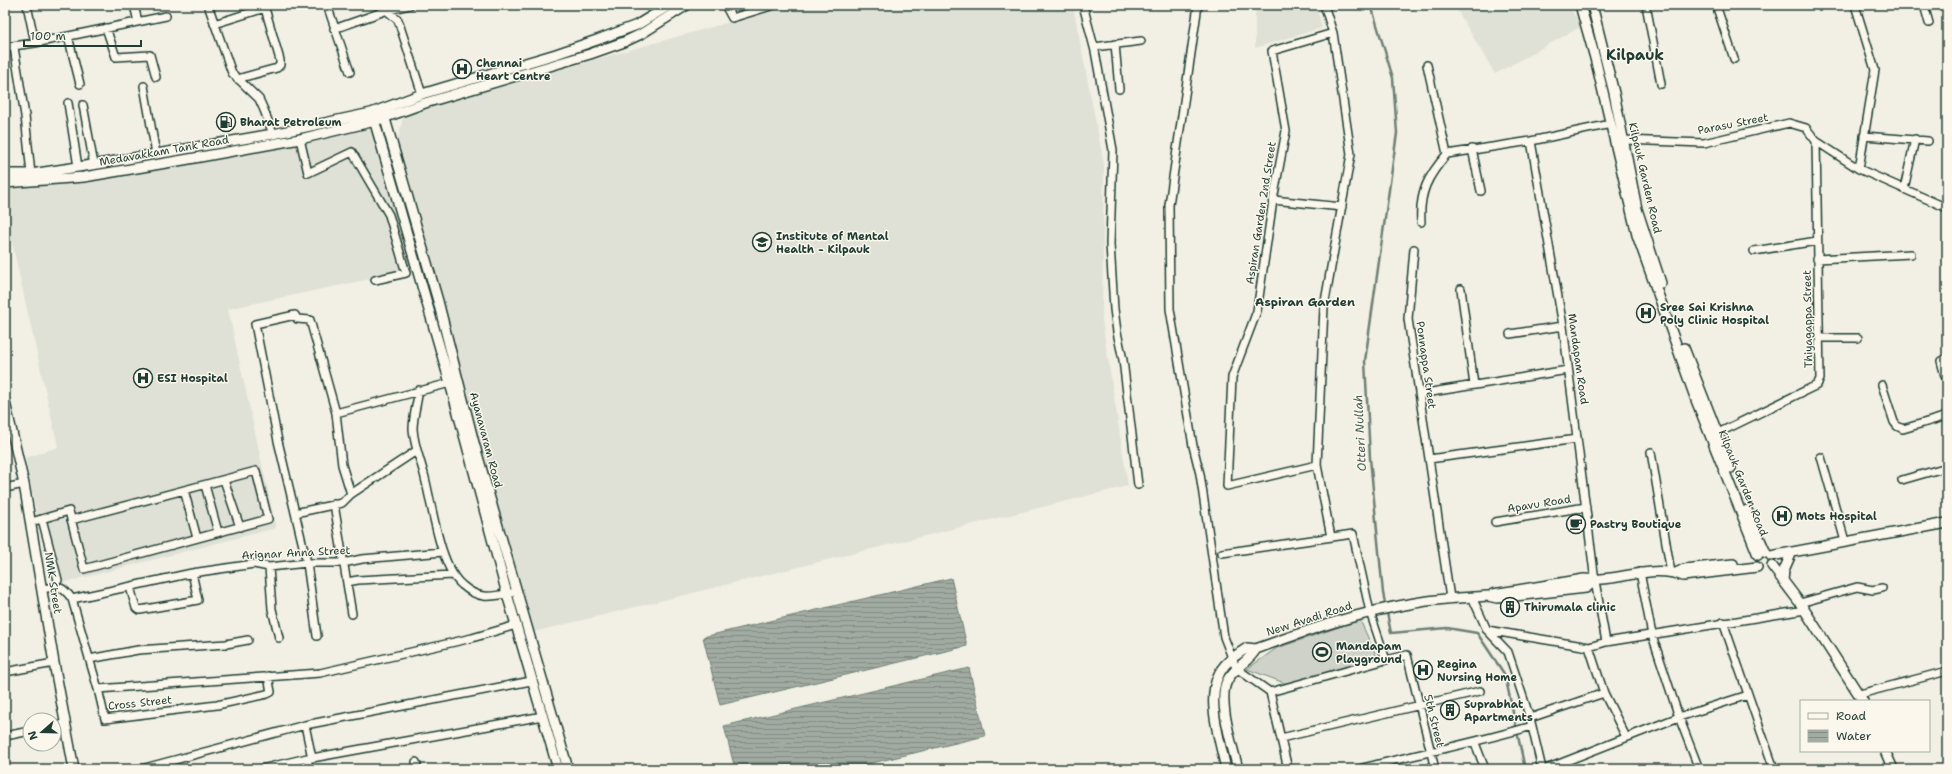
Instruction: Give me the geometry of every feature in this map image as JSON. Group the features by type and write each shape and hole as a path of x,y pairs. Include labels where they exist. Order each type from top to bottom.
{"main road":[{"name":"Medavakkam Tank Road","path":"5,183 84,176 300,139 373,117 422,94 556,54 597,40 637,25 670,5"},
{"name":"Medavakkam Tank Road","path":"383,112 590,54 624,42 641,34 687,5"},
{"name":"Kilpauk Garden Road","path":"1580,5 1611,124 1637,235 1696,400 1715,435"},
{"name":"Kilpauk Garden Road","path":"1592,5 1604,50 1637,209 1674,321 1715,435 1745,506 1765,560 1803,606 1861,697"},
{"name":"Ayanavaram Road","path":"383,112 438,301 474,443 568,769"},
{"name":"Medavakkam Tank Road","path":"5,174 31,174 94,165 373,117"},
{"name":"Ayanavaram Road","path":"373,117 450,383 531,681 543,716 558,769"},
{"name":"NMK Street","path":"5,402 24,484 54,664 74,769"},
{"path":"1450,598 1488,596 1496,598 1586,588 1595,581 1640,572 1674,573 1683,576 1765,560 1792,552 1845,541 1947,523"},
{"path":"1783,580 1784,570 1792,552"},
{"name":"New Avadi Road","path":"1226,769 1213,702 1216,679 1224,665 1233,657 1247,648 1256,649 1318,627 1381,609 1450,598"},
{"name":"New Avadi Road","path":"1238,769 1224,701 1226,682 1236,668 1252,656 1256,649"},
{"path":"1885,752 1893,769"}],"street":[{"path":"27,5 35,43"},
{"path":"134,5 138,22"},
{"path":"208,5 232,73 259,99 273,134"},
{"path":"327,5 350,72"},
{"path":"380,5 385,11 398,20 422,94"},
{"path":"334,29 385,11 410,5"},
{"path":"725,5 732,18 774,5"},
{"path":"1084,5 1094,47 1113,150 1110,244 1114,309 1123,360 1138,485"},
{"path":"1198,5 1169,205 1170,309 1193,446 1200,474 1224,637 1236,668 1270,692 1288,769"},
{"path":"1324,5 1332,33 1351,154 1324,307 1317,465 1331,537"},
{"path":"1646,5 1661,84"},
{"path":"1716,5 1734,59"},
{"path":"1855,5 1875,70 1859,169"},
{"path":"1924,5 1929,23"},
{"path":"214,24 265,6 280,65 277,68 237,79"},
{"path":"5,47 35,43 166,16"},
{"path":"106,28 116,57 150,55 156,78"},
{"name":"Aspiran Garden 2nd Street","path":"1317,465 1227,486 1232,377 1257,310 1273,200 1286,131 1272,51 1332,33"},
{"path":"68,36 80,84"},
{"path":"1094,47 1141,41"},
{"path":"1115,44 1119,89"},
{"path":"14,47 25,116 31,174"},
{"path":"1427,65 1434,89 1447,154"},
{"path":"144,86 156,154"},
{"path":"68,103 78,167"},
{"path":"83,106 94,165"},
{"name":"Parasu Street","path":"1623,140 1704,143 1789,123 1806,128 1816,141 1859,169 1947,208"},
{"path":"1421,222 1420,206 1429,177 1447,154 1531,141 1611,124"},
{"path":"1864,136 1928,141"},
{"path":"300,139 308,174 352,152 389,215 406,273 375,280"},
{"path":"1904,189 1915,139"},
{"name":"Mandapam Road","path":"1531,141 1563,326 1595,581 1606,642"},
{"name":"Thiyagappa Street","path":"1715,435 1817,385 1820,379 1816,141"},
{"path":"1472,149 1480,191"},
{"path":"1273,200 1342,207"},
{"path":"1754,251 1817,241"},
{"name":"Ponnappa Street","path":"1414,249 1408,319 1450,598"},
{"path":"1818,259 1911,254"},
{"path":"1461,289 1474,385"},
{"path":"317,636 307,563 278,441 255,324 295,315 297,319 310,320 336,413 342,465 351,494"},
{"path":"1510,334 1563,326"},
{"path":"1820,338 1858,338"},
{"path":"1947,358 1941,361 1945,376 1947,377"},
{"path":"1419,394 1568,370"},
{"path":"336,413 450,383"},
{"path":"1882,385 1894,422 1897,426 1903,429 1947,416"},
{"path":"419,390 413,428 416,451 424,472 443,552 453,575 462,586 483,597 517,592"},
{"path":"1429,459 1577,439"},
{"path":"295,513 342,502 351,494 416,451"},
{"path":"1651,452 1674,573"},
{"path":"1820,457 1845,541"},
{"path":"1902,480 1947,467"},
{"path":"31,522 68,511 84,569 268,519 256,471 71,520"},
{"path":"224,480 240,527"},
{"path":"5,488 24,484"},
{"path":"205,485 218,532"},
{"path":"184,490 197,538"},
{"path":"334,504 352,614"},
{"name":"Apavu Road","path":"1495,522 1586,508"},
{"path":"42,519 58,580"},
{"path":"1222,553 1353,534 1370,612 1386,660 1270,692"},
{"name":"Arignar Anna Street","path":"72,599 192,574 254,564 269,567 307,563 343,562 443,552"},
{"path":"269,567 272,609 279,638"},
{"path":"1640,572 1652,635 1679,717 1699,769"},
{"path":"130,587 136,608 140,610 198,600 192,574"},
{"path":"347,582 358,580 453,575"},
{"path":"42,590 58,586 65,590 72,599"},
{"path":"1487,630 1589,647 1606,642 1652,635 1803,606 1857,586 1873,590 1882,588"},
{"path":"1472,597 1487,630 1508,652 1530,718 1528,727 1542,769"},
{"name":"Cross Street","path":"72,599 98,689 104,720 217,705 267,694 271,692 268,676"},
{"path":"1723,622 1774,769"},
{"path":"98,689 320,673 472,638 516,625"},
{"path":"89,658 138,650 226,644 248,640"},
{"path":"1589,647 1604,693 1626,737"},
{"name":"5th Street","path":"1386,660 1407,655 1435,769"},
{"path":"5,672 54,664"},
{"path":"1861,697 1947,671"},
{"path":"141,769 305,726 531,681"},
{"path":"1281,738 1480,691"},
{"path":"1530,718 1604,693"},
{"path":"1546,769 1679,717 1748,695"},
{"path":"264,769 310,758 543,716"},
{"path":"62,725 66,724"},
{"path":"305,726 310,758 309,769"},
{"path":"1359,769 1431,751 1475,743 1528,727"},
{"path":"5,736 22,733"},
{"path":"1475,743 1485,769"}],"shaded area":[{"name":"Institute of Mental Health - Kilpauk","path":"790,5 1073,5 1104,164 1102,320 1128,486 526,634 396,146 404,113"},
{"path":"1255,5 1316,5 1322,28 1255,48"},
{"path":"1454,5 1568,5 1582,26 1495,74"},
{"name":"ESI Hospital","path":"374,127 413,270 228,309 276,528 55,585 38,520 25,458 58,447 5,212 5,190 196,164"},
{"name":"Mandapam Playground","path":"1360,620 1377,657 1287,684 1247,669 1277,648"}],"water":[{"path":"951,578 967,646 720,705 703,637"},
{"path":"969,668 985,736 847,769 735,769 724,726"}],"waterway":[{"name":"Otteri Nullah","path":"1371,5 1393,78 1397,133 1365,361 1370,458 1383,593 1391,633 1447,628 1477,633 1505,675 1525,769"}],"place":[{"name":"Chennai Heart Centre","path":"462,69"},
{"name":"Bharat Petroleum","path":"226,122"},
{"name":"Institute of Mental Health - Kilpauk","path":"762,242"},
{"name":"Sree Sai Krishna Poly Clinic Hospital","path":"1646,313"},
{"name":"ESI Hospital","path":"143,378"},
{"name":"Mots Hospital","path":"1782,516"},
{"name":"Pastry Boutique","path":"1576,524"},
{"name":"Thirumala clinic","path":"1510,607"},
{"name":"Mandapam Playground","path":"1322,652"},
{"name":"Regina Nursing Home","path":"1423,670"},
{"name":"Suprabhat Apartments","path":"1450,710"}],"district":[{"name":"Kilpauk","path":"1635,55"},
{"name":"Aspiran Garden","path":"1305,302"}]}
